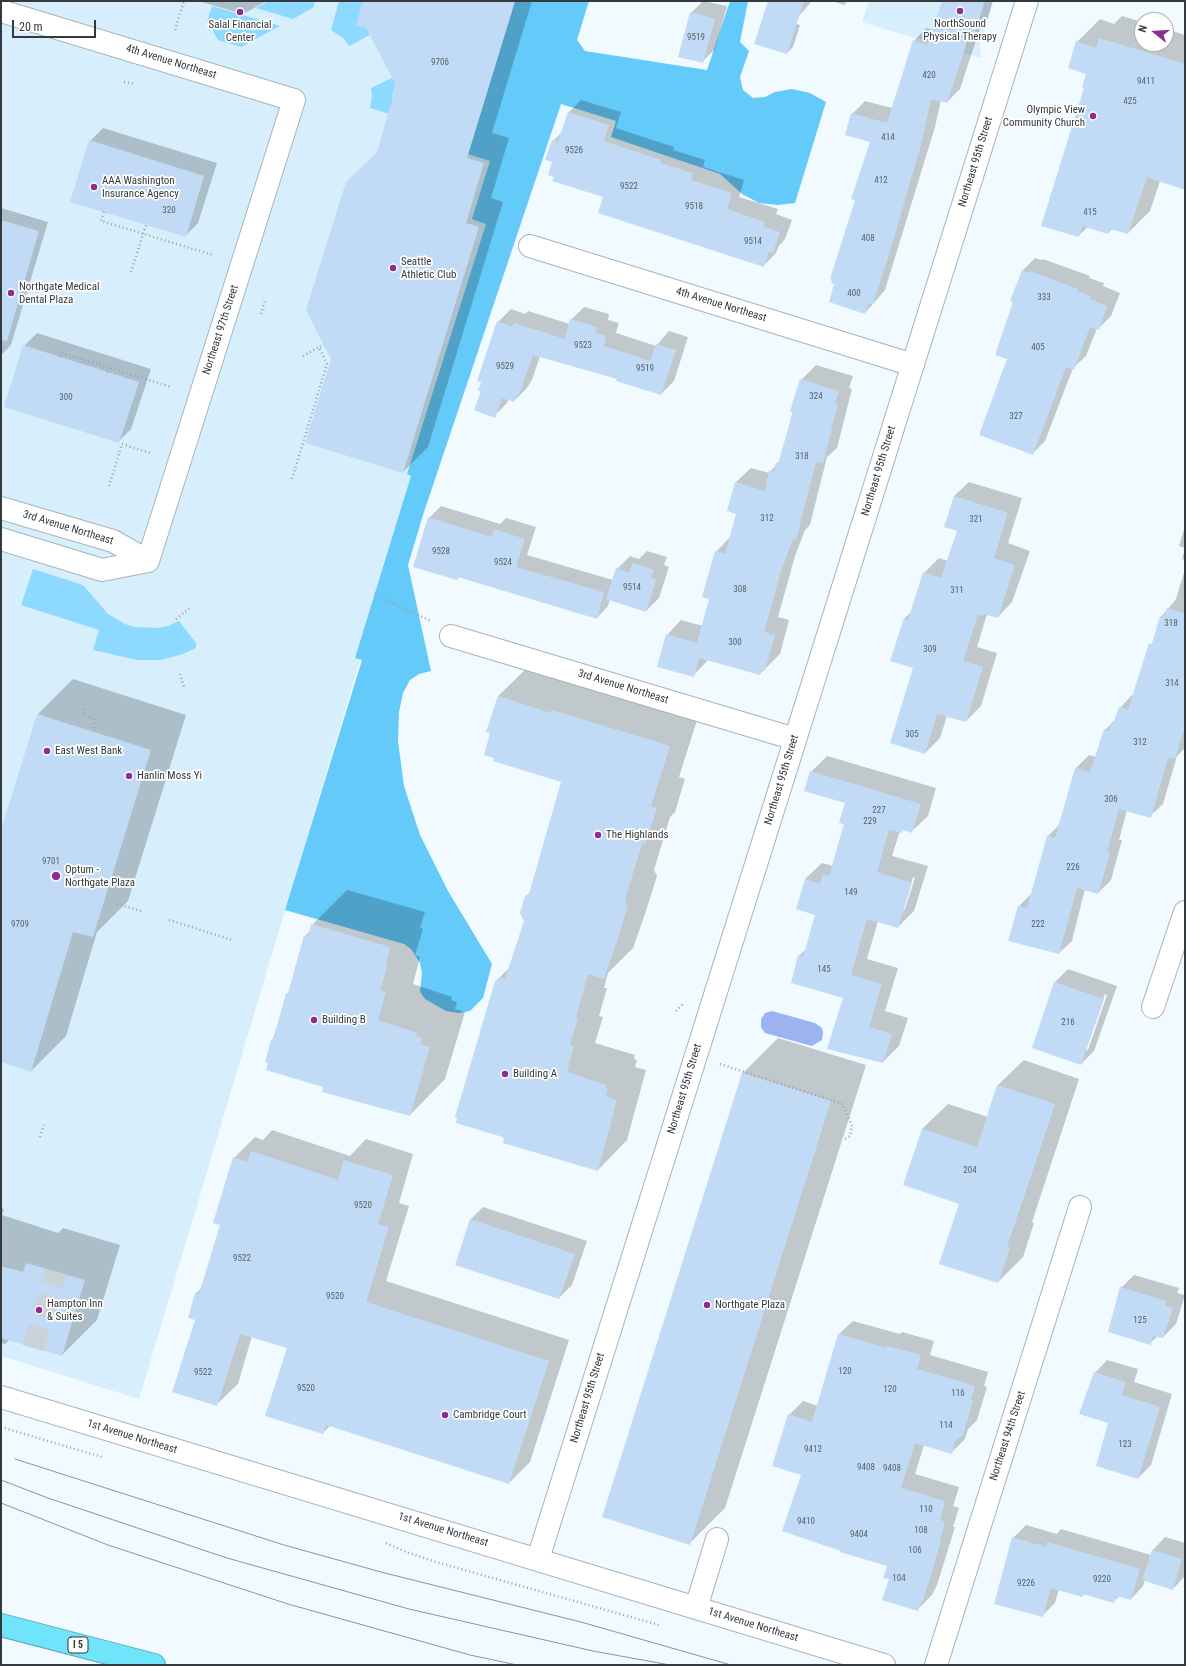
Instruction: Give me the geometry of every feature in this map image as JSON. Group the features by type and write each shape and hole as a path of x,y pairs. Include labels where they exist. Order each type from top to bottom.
{"highway":[{"name":"I 5","path":"1,1624 154,1665"}],"street":[{"name":"Northeast 95th Street","path":"538,1559 1027,1"},
{"name":"4th Avenue Northeast","path":"1,11 294,100"},
{"name":"Northeast 97th Street","path":"148,561 294,100"},
{"name":"4th Avenue Northeast","path":"530,246 913,365"},
{"name":"3rd Avenue Northeast","path":"1,508 114,541 148,561"},
{"path":"1,539 102,570 148,561"},
{"name":"3rd Avenue Northeast","path":"451,636 795,739"},
{"path":"1153,1007 1185,912"},
{"name":"Northeast 94th Street","path":"936,1665 1080,1207"},
{"name":"1st Avenue Northeast","path":"1,1397 884,1665"},
{"path":"696,1608 717,1539"}],"path":[{"path":"175,30 184,1"},
{"path":"124,82 134,84"},
{"path":"104,212 101,220 212,255"},
{"path":"131,272 146,225"},
{"path":"261,314 265,300"},
{"path":"303,356 324,345"},
{"path":"292,479 328,364 319,347"},
{"path":"60,357 62,353 171,387"},
{"path":"108,372 109,368"},
{"path":"109,486 122,444 150,453"},
{"path":"375,593 384,599 438,624 451,636"},
{"path":"176,619 190,608"},
{"path":"180,674 184,686"},
{"path":"85,708 83,715 96,719 93,732"},
{"path":"117,904 141,911"},
{"path":"169,920 232,940"},
{"path":"719,1064 843,1104 852,1126 850,1136 843,1140"},
{"path":"40,1137 44,1125"},
{"path":"1,1427 106,1458"},
{"path":"384,1542 406,1552 436,1562 584,1605"}],"shaded area":[{"path":"1,1 557,1 139,1399 1,1356"},
{"path":"269,1 315,1 314,7 293,19 256,8"},
{"path":"339,1 363,1 377,31 349,46 344,39 331,30"},
{"path":"515,1 589,1 577,40 585,51 707,70 730,1 748,1 740,42 749,51 740,77 743,90 753,98 765,97 775,92 792,89 810,93 826,102 795,203 778,205 759,203 742,194 720,174 611,137 616,121 561,104 423,515 408,565 431,671 419,674 410,680 403,693 399,712 398,741 404,786 420,835 448,891 492,964 483,998 470,1011 459,1013 446,1011 425,999 420,992 422,973 420,963 411,949 404,944 285,910 362,660 355,658 411,476 407,474 486,224 472,219 490,161 468,154"},
{"path":"869,1 993,1 980,45 981,58 862,22"},
{"path":"212,6 280,26 241,47 218,40 207,21"},
{"path":"398,75 392,97 478,123 473,139 370,108 372,96 371,88"},
{"path":"33,569 83,585 108,614 125,624 134,627 156,628 168,626 179,621 196,643 196,648 183,654 161,660 137,660 93,650 99,630 21,605"},
{"path":"772,1011 815,1023 822,1028 822,1040 812,1046 765,1033 761,1027 761,1019 765,1013"}],"building":[{"name":"Seattle Athletic Club","path":"363,1 515,1 467,158 484,163 466,223 479,227 403,473 305,443 331,359 306,310 346,182 377,152 393,97 395,83 366,28 356,25"},
{"path":"768,1 804,1 787,54 754,44"},
{"path":"942,1 985,1 974,35 970,33 947,103 931,99 922,141 892,245 873,304 869,303 865,314 829,302 834,284 831,283 832,280 830,279 855,200 851,199 870,142 845,135 851,113 887,123 913,40 927,45"},
{"path":"690,12 715,19 703,63 678,57"},
{"path":"1099,38 1134,49 1134,52 1145,52 1185,64 1185,190 1147,177 1128,234 1110,229 1108,234 1082,226 1079,237 1041,226 1084,88 1082,87 1086,74 1068,68 1076,41 1096,48"},
{"path":"568,112 609,125 604,141 661,160 660,163 693,173 691,180 732,193 727,209 765,222 764,227 780,232 773,253 769,252 764,267 598,213 603,197 552,181 554,177 548,175 552,162 545,160 552,140 558,142"},
{"path":"89,140 204,176 186,237 70,202"},
{"name":"Northgate Medical Dental Plaza","path":"1,220 39,231 7,341 1,340"},
{"path":"1022,270 1029,273 1030,271 1078,289 1077,291 1091,296 1090,299 1107,306 1099,330 1090,327 1074,370 1066,367 1033,455 979,435 1007,359 995,355 1013,302 1010,301"},
{"path":"570,319 597,327 595,333 606,336 604,346 650,361 656,344 676,350 661,395 616,381 617,379 533,355 519,395 518,394 514,402 502,398 495,418 474,410 481,391 478,391 481,382 477,381 497,321 513,327 514,323 565,339"},
{"path":"23,345 139,382 119,443 4,407"},
{"path":"800,379 839,391 835,403 838,404 823,463 816,462 796,540 793,539 781,571 764,632 775,635 765,670 762,669 760,675 699,658 694,677 657,667 666,634 697,643 709,599 702,597 715,551 725,554 736,514 727,511 735,482 765,491 769,470 774,472 776,463 778,464 793,412 790,411"},
{"path":"954,496 1008,513 994,558 1015,565 998,618 978,614 963,661 983,667 966,722 937,714 925,754 890,743 913,668 890,661 904,618 908,620 923,572 941,578 957,531 944,527"},
{"path":"428,517 491,537 494,529 525,539 516,567 604,592 597,619 458,577 457,580 413,567"},
{"path":"633,563 654,570 651,578 656,580 646,612 606,599 616,568 629,573"},
{"path":"1167,608 1185,613 1185,726 1175,759 1168,757 1151,818 1119,809 1107,852 1110,853 1098,894 1077,888 1059,954 1008,941 1018,906 1027,908 1047,836 1055,838 1075,768 1090,772 1104,729 1109,731 1119,707 1128,710 1149,643 1152,644 1160,616 1164,617"},
{"path":"498,696 551,713 552,710 670,746 651,806 657,808 646,842 642,844 625,899 628,906 615,947 604,979 588,974 570,1045 574,1046 567,1072 606,1085 605,1088 608,1089 606,1096 617,1100 598,1171 503,1143 504,1138 456,1123 457,1118 455,1117 495,981 498,981 499,977 505,979 524,921 520,913 525,896 529,894 561,782 493,761 494,758 484,755 490,733 486,732"},
{"name":"Optum - Northgate Plaza","path":"37,714 151,750 93,937 73,932 31,1072 1,1062 1,830"},
{"path":"810,771 921,804 912,833 903,830 902,833 889,830 877,872 912,883 898,928 867,919 851,975 882,984 869,1027 892,1034 883,1063 827,1049 843,998 791,983 798,955 803,957 815,915 796,909 805,879 820,884 823,874 829,876 844,824 839,823 845,803 804,791"},
{"name":"Building B","path":"311,924 390,947 386,963 388,964 380,990 386,992 378,1020 417,1033 416,1036 422,1038 420,1044 430,1047 410,1116 322,1092 323,1087 266,1070 268,1063 265,1062 271,1040 273,1041 304,936 308,937"},
{"path":"1054,982 1104,999 1081,1065 1032,1048"},
{"name":"Northgate Plaza","path":"742,1073 831,1101 690,1545 602,1517"},
{"path":"997,1085 1055,1104 1007,1247 1010,1248 998,1283 939,1264 959,1204 903,1185 922,1129 977,1147"},
{"path":"251,1151 338,1180 344,1160 393,1175 378,1224 389,1227 366,1302 549,1361 509,1484 326,1425 323,1434 265,1416 287,1348 240,1334 217,1406 172,1392 195,1320 188,1318 195,1293 199,1294 220,1225 213,1223 233,1157 247,1162"},
{"path":"470,1219 575,1254 559,1299 455,1265"},
{"name":"Hampton Inn & Suites","path":"26,1263 85,1280 62,1356 1,1338 1,1266 23,1272"},
{"path":"1120,1287 1166,1301 1165,1306 1173,1308 1163,1338 1153,1336 1151,1345 1108,1332"},
{"path":"838,1334 886,1348 887,1346 921,1355 917,1369 975,1386 971,1400 973,1401 963,1435 955,1441 952,1454 915,1443 901,1488 945,1501 940,1520 945,1522 941,1541 923,1601 922,1600 918,1611 882,1600 889,1579 883,1578 887,1566 840,1552 841,1551 782,1531 801,1475 772,1466 788,1414 812,1422"},
{"path":"1094,1372 1126,1382 1122,1395 1160,1407 1138,1479 1096,1466 1108,1423 1079,1414"},
{"path":"1012,1537 1046,1547 1047,1542 1140,1569 1131,1600 1116,1596 1114,1603 1083,1594 1082,1597 1051,1588 1043,1617 994,1604"},
{"path":"1152,1550 1182,1559 1173,1590 1142,1580"}],"tunnel":[{"path":"33,1348 56,1272"}],"tram line":[{"path":"15,1459 284,1545 381,1572 581,1622 731,1665"},
{"path":"1,1480 48,1498 227,1558 409,1609 593,1651 670,1665"},
{"path":"1,1503 108,1545 288,1604 470,1655 517,1665"}],"place":[{"name":"NorthSound Physical Therapy","path":"960,11"},
{"name":"Salal Financial Center","path":"240,12"},
{"name":"Olympic View Community Church","path":"1093,116"},
{"name":"AAA Washington Insurance Agency","path":"94,187"},
{"name":"Seattle Athletic Club","path":"393,268"},
{"name":"Northgate Medical Dental Plaza","path":"11,293"},
{"name":"East West Bank","path":"47,751"},
{"name":"Hanlin Moss Yi","path":"129,776"},
{"name":"The Highlands","path":"598,835"},
{"name":"Optum - Northgate Plaza","path":"56,876"},
{"name":"Building B","path":"314,1020"},
{"name":"Building A","path":"505,1074"},
{"name":"Northgate Plaza","path":"707,1305"},
{"name":"Hampton Inn & Suites","path":"39,1310"},
{"name":"Cambridge Court","path":"445,1415"}]}
